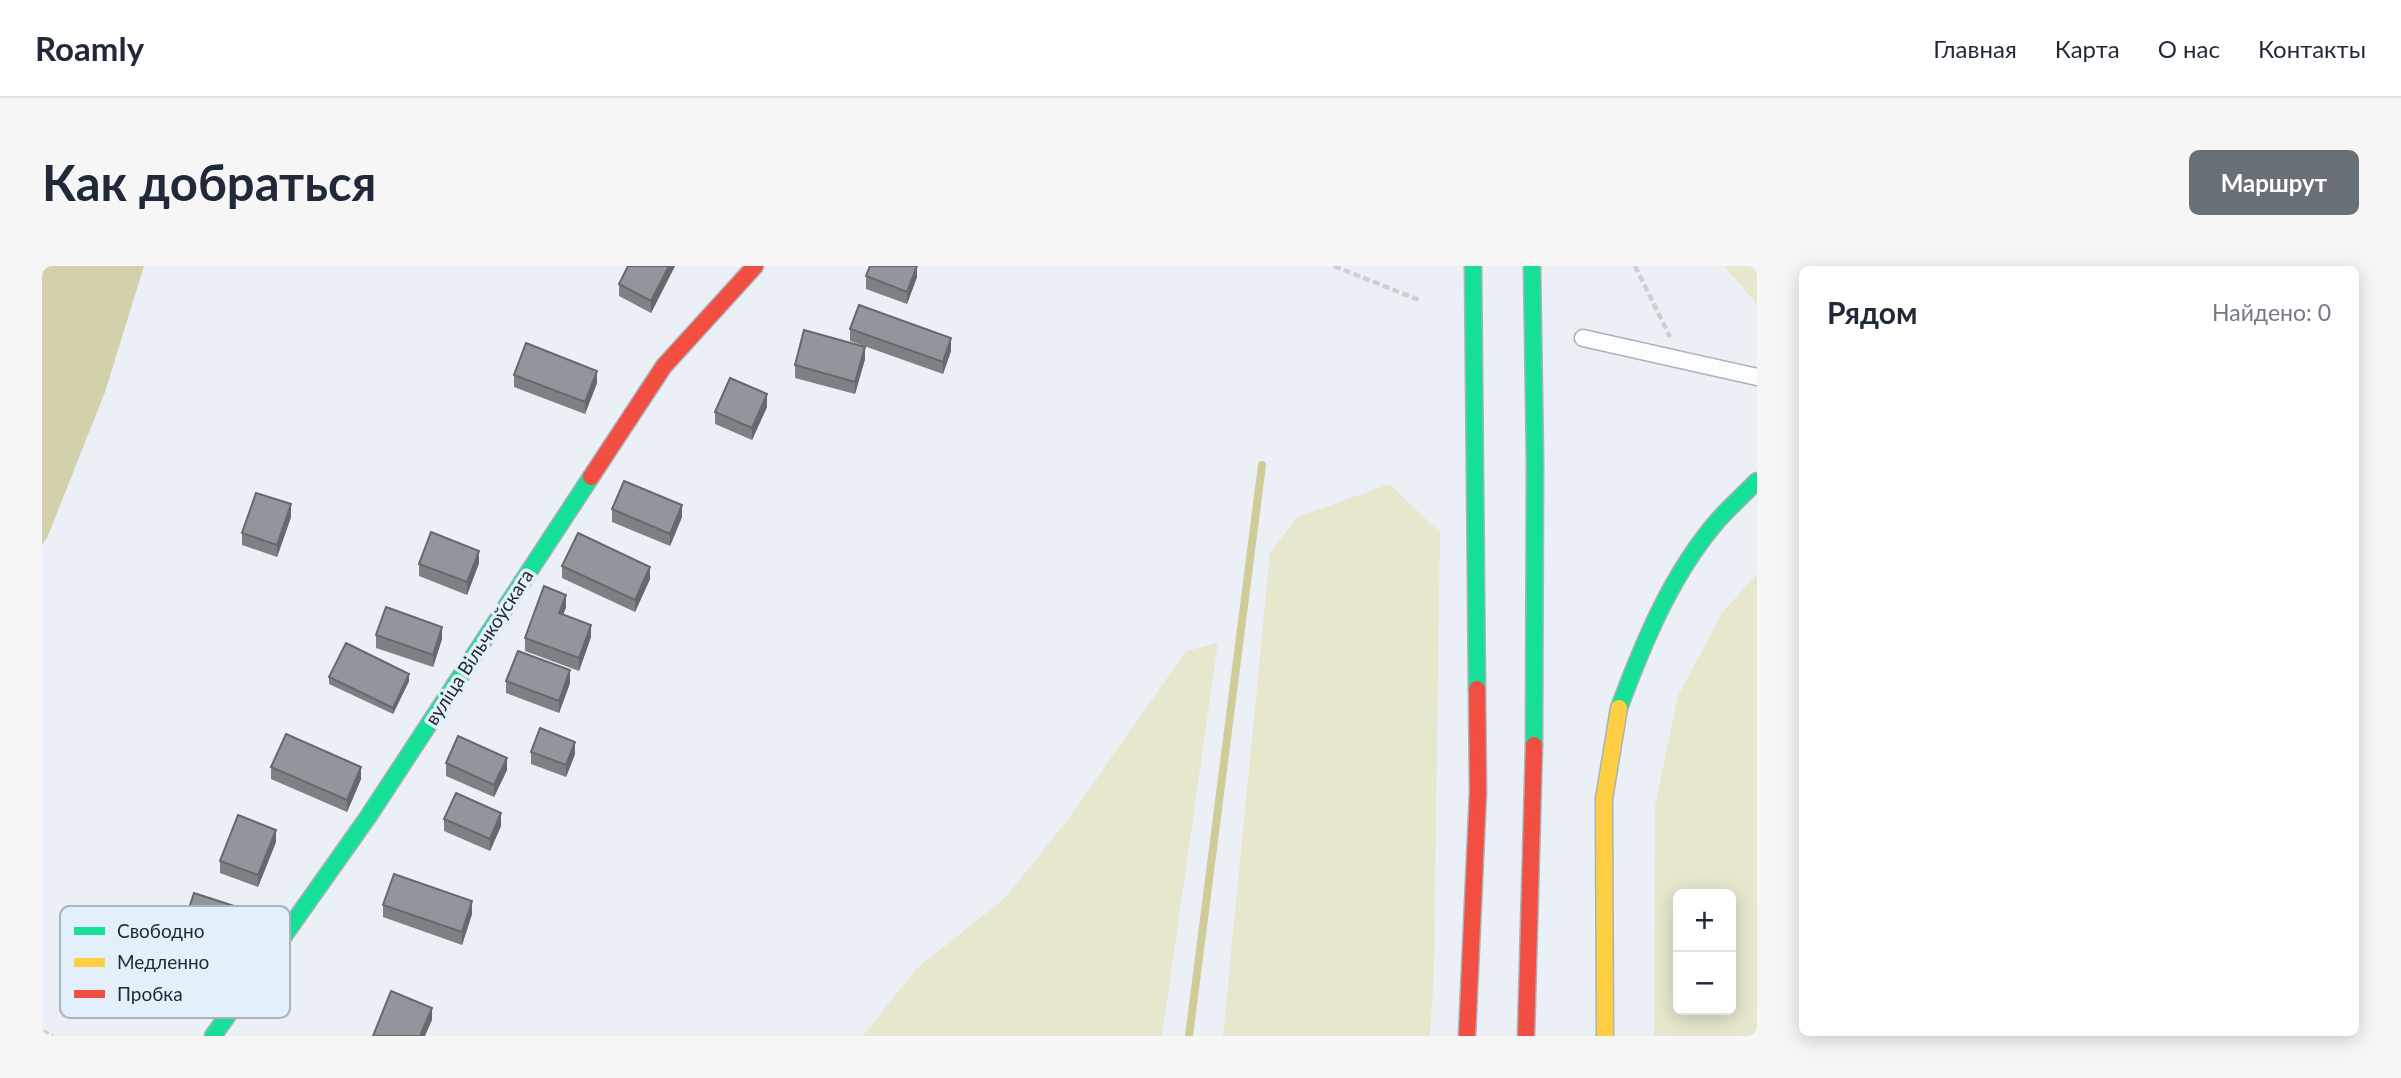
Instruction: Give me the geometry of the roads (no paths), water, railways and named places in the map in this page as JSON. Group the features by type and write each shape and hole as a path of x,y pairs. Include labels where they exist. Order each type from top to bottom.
{"main road":[{"name":"вуліца Вільчкоўскага","path":"290,928 368,817 664,366 755,266"},
{"path":"1467,1036 1478,792 1473,266"},
{"path":"1526,1036 1534,765 1535,462 1532,266"},
{"path":"1605,1036 1604,799 1616,715 1663,603 1681,572 1719,519 1757,481"},
{"name":"вуліца Вільчкоўскага","path":"214,1036 227,1018"}],"lane":[{"path":"1583,338 1757,377"}],"waterway":[{"path":"1189,1036 1262,465"}]}
